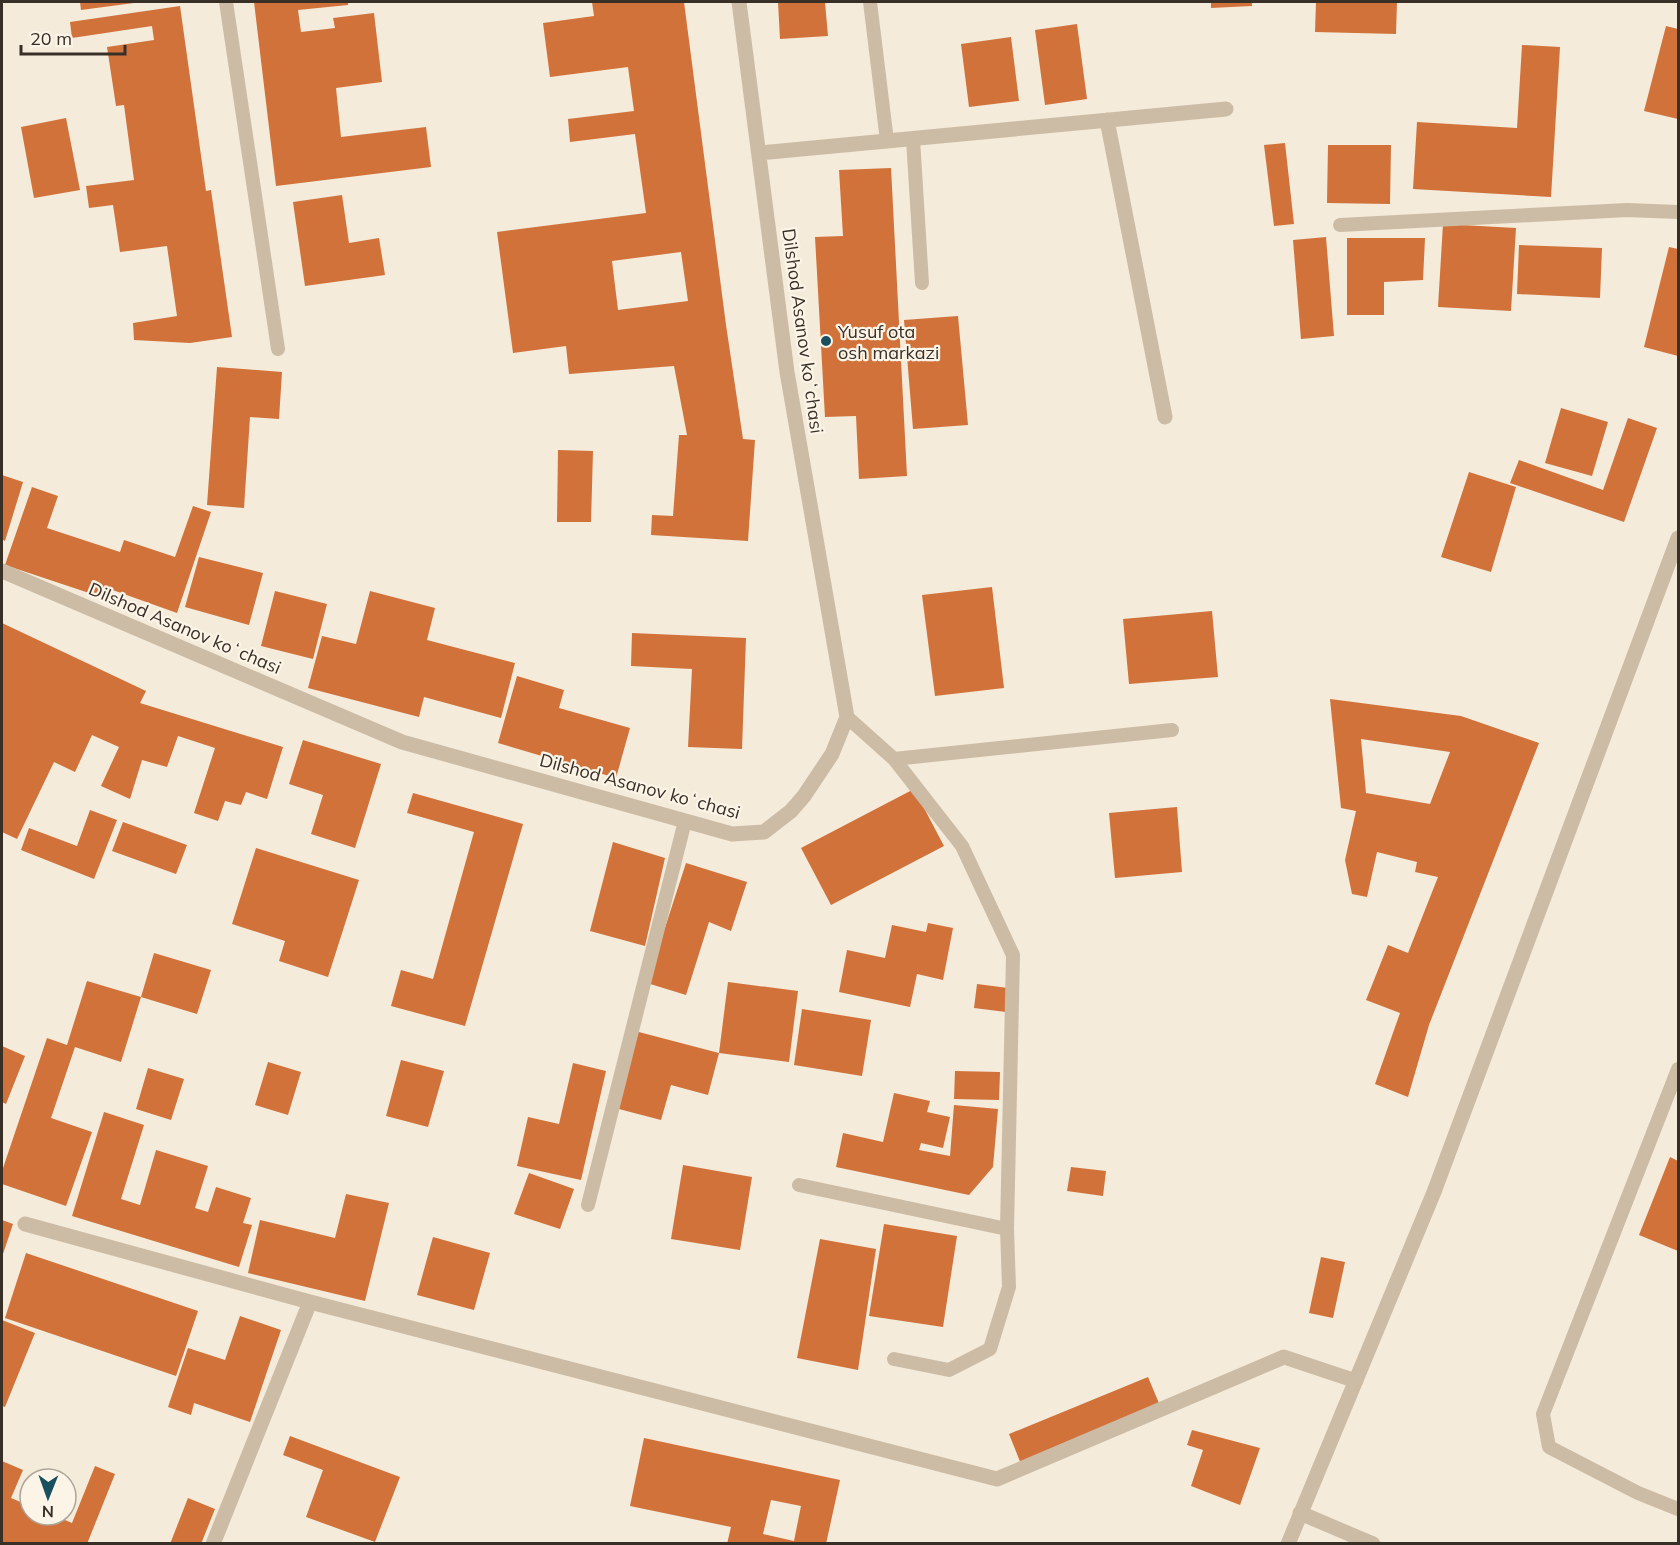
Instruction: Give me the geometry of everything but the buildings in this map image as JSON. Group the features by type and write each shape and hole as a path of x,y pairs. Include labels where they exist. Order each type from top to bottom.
{"street":[{"name":"Dilshod Asanov koʻchasi","path":"2,571 402,742 732,834 764,832 791,811 804,796 832,754 847,717 787,372 739,2"},
{"path":"759,153 1226,109"},
{"path":"1107,120 1165,417"},
{"path":"1288,1544 1434,1192 1678,538"},
{"path":"25,1224 310,1302 997,1479 1284,1358 1356,1381"},
{"path":"213,1544 310,1302"},
{"path":"1300,1513 1373,1544"}],"lane":[{"path":"226,2 278,349"},
{"path":"870,2 887,141"},
{"path":"913,139 922,283"},
{"path":"1340,225 1627,210 1678,212"},
{"path":"847,717 894,759 962,846 1013,955 1007,1229 1009,1287 990,1349 949,1370 894,1359"},
{"path":"894,759 1172,730"},
{"path":"588,1205 684,821"},
{"path":"1678,1069 1543,1414 1549,1447 1638,1493 1678,1509"},
{"path":"799,1185 1007,1229"}],"place":[{"name":"Yusuf ota osh markazi","path":"826,341"}]}
